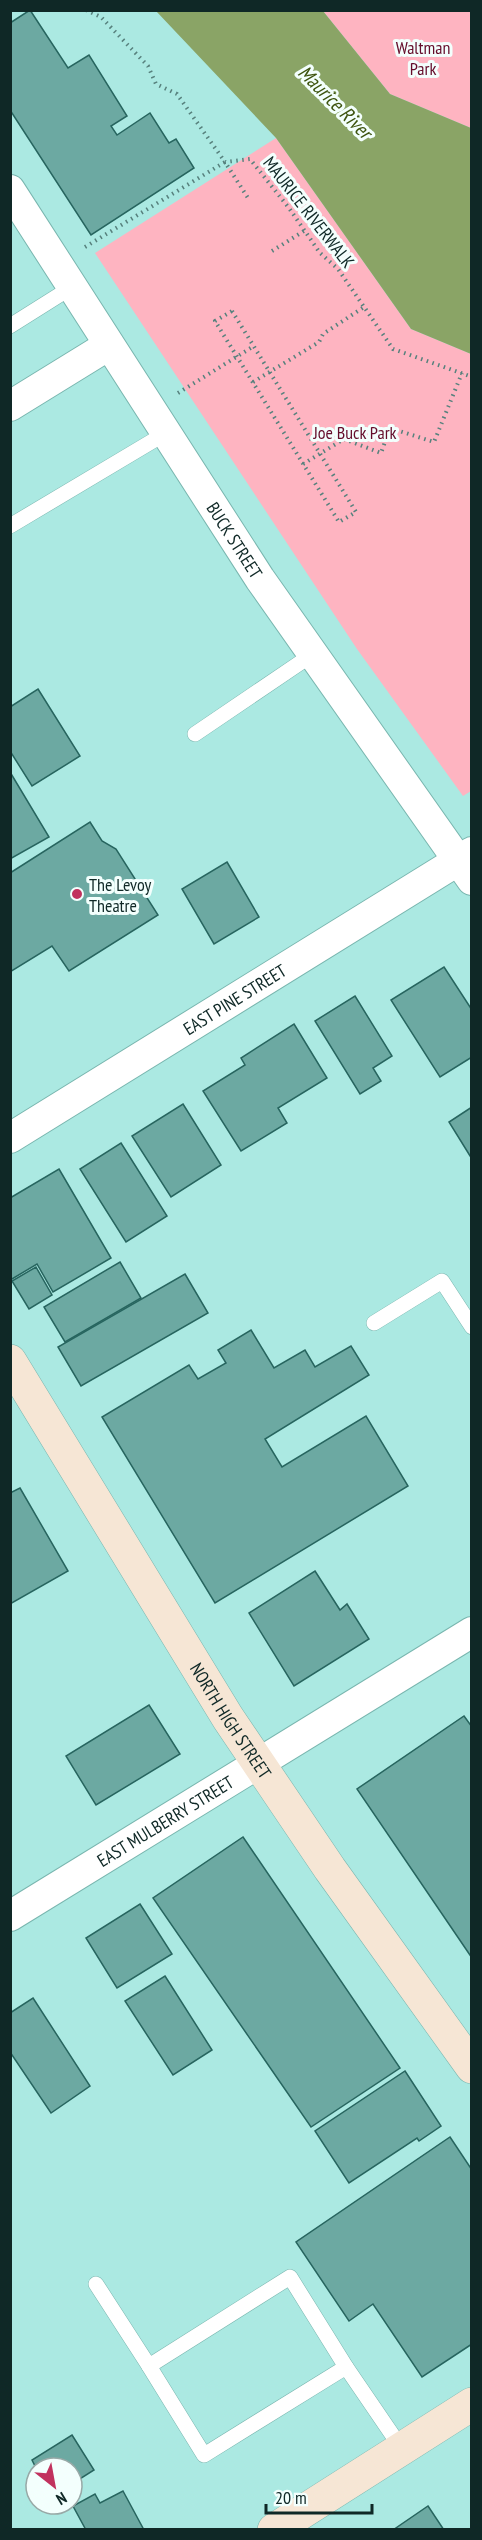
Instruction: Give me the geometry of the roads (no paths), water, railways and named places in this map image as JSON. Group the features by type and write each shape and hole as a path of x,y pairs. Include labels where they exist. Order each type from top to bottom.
{"street":[{"name":"BUCK STREET","path":"10,190 260,579 467,864"},
{"path":"10,406 108,345"},
{"name":"EAST PINE STREET","path":"10,1138 467,864"},
{"name":"NORTH HIGH STREET","path":"10,1361 228,1718 330,1869 471,2067"},
{"name":"EAST MULBERRY STREET","path":"11,1915 471,1632"},
{"path":"274,2529 471,2404"}],"lane":[{"path":"12,320 72,287"},
{"path":"10,526 166,433"},
{"path":"195,734 313,654"},
{"path":"374,1323 442,1281 471,1327"},
{"path":"149,2366 290,2277 346,2367 402,2449"},
{"path":"96,2284 204,2455 346,2367"}],"water":[{"name":"Maurice River","path":"156,11 323,11 390,94 471,128 471,354 411,329 276,138"}],"place":[{"name":"The Levoy Theatre","path":"77,894"}],"park label":[{"name":"Waltman Park","path":"423,57"},
{"name":"Joe Buck Park","path":"355,432"}]}
